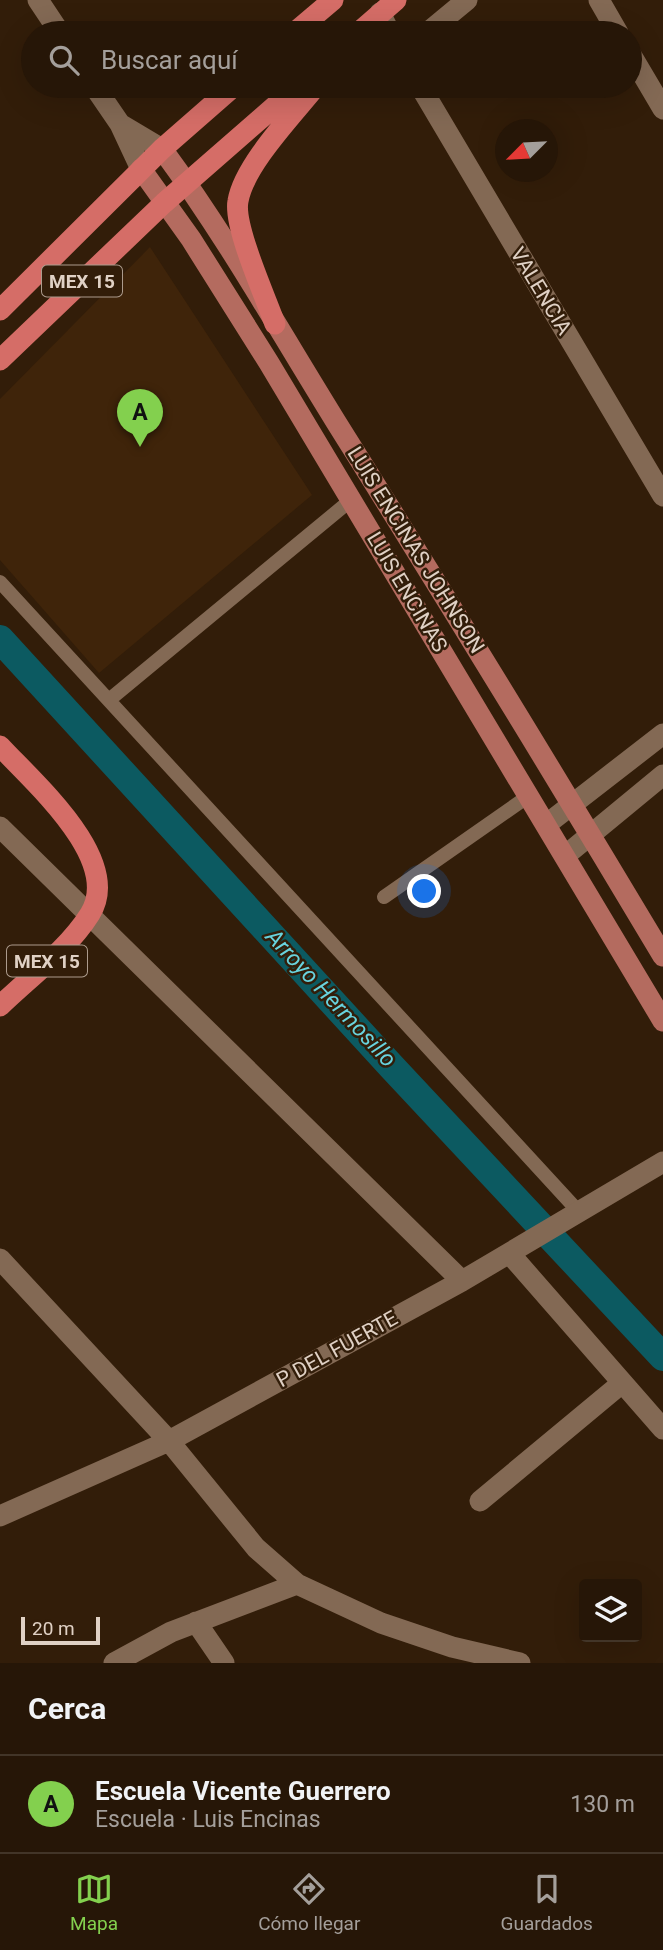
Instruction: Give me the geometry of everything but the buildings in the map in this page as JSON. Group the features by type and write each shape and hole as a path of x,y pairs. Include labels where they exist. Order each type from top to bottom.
{"highway":[{"path":"308,21 333,0"},
{"path":"372,21 388,7"},
{"name":"MEX 15","path":"0,310 141,169 220,98"},
{"name":"MEX 15","path":"0,360 164,203 284,98"},
{"path":"275,324 241,227 237,203 247,175 307,98"},
{"name":"MEX 15","path":"0,746 82,839 91,857 98,885 96,901 90,914 69,940 0,1006"}],"main road":[{"name":"LUIS ENCINAS JOHNSON","path":"162,149 211,217 573,804 663,956"},
{"name":"LUIS ENCINAS","path":"141,169 206,262 530,795 663,1021"}],"street":[{"path":"38,0 52,21"},
{"path":"442,21 467,0"},
{"path":"598,0 611,21"},
{"path":"642,73 663,109"},
{"path":"102,98 120,124 141,169"},
{"name":"VALENCIA","path":"426,98 663,496"},
{"path":"120,124 162,149"},
{"path":"547,824 663,734"},
{"path":"566,855 663,775"},
{"path":"0,827 462,1281"},
{"name":"P DEL FUERTE","path":"0,1516 169,1441 462,1281 663,1162"},
{"path":"511,1253 663,1429"},
{"path":"0,1259 169,1441 256,1548 297,1584 381,1623 452,1647 520,1663"},
{"path":"480,1501 622,1383"},
{"path":"114,1663 196,1622 297,1584"},
{"path":"196,1622 224,1663"}],"lane":[{"path":"109,700 351,500"},
{"path":"0,582 578,1213"},
{"path":"384,897 530,795"}],"shaded area":[{"path":"150,247 312,495 99,673 0,560 0,399"}],"waterway":[{"name":"Arroyo Hermosillo","path":"0,639 391,1066 663,1357"}],"place":[{"name":"Escuela Vicente Guerrero","path":"140,447"}]}
